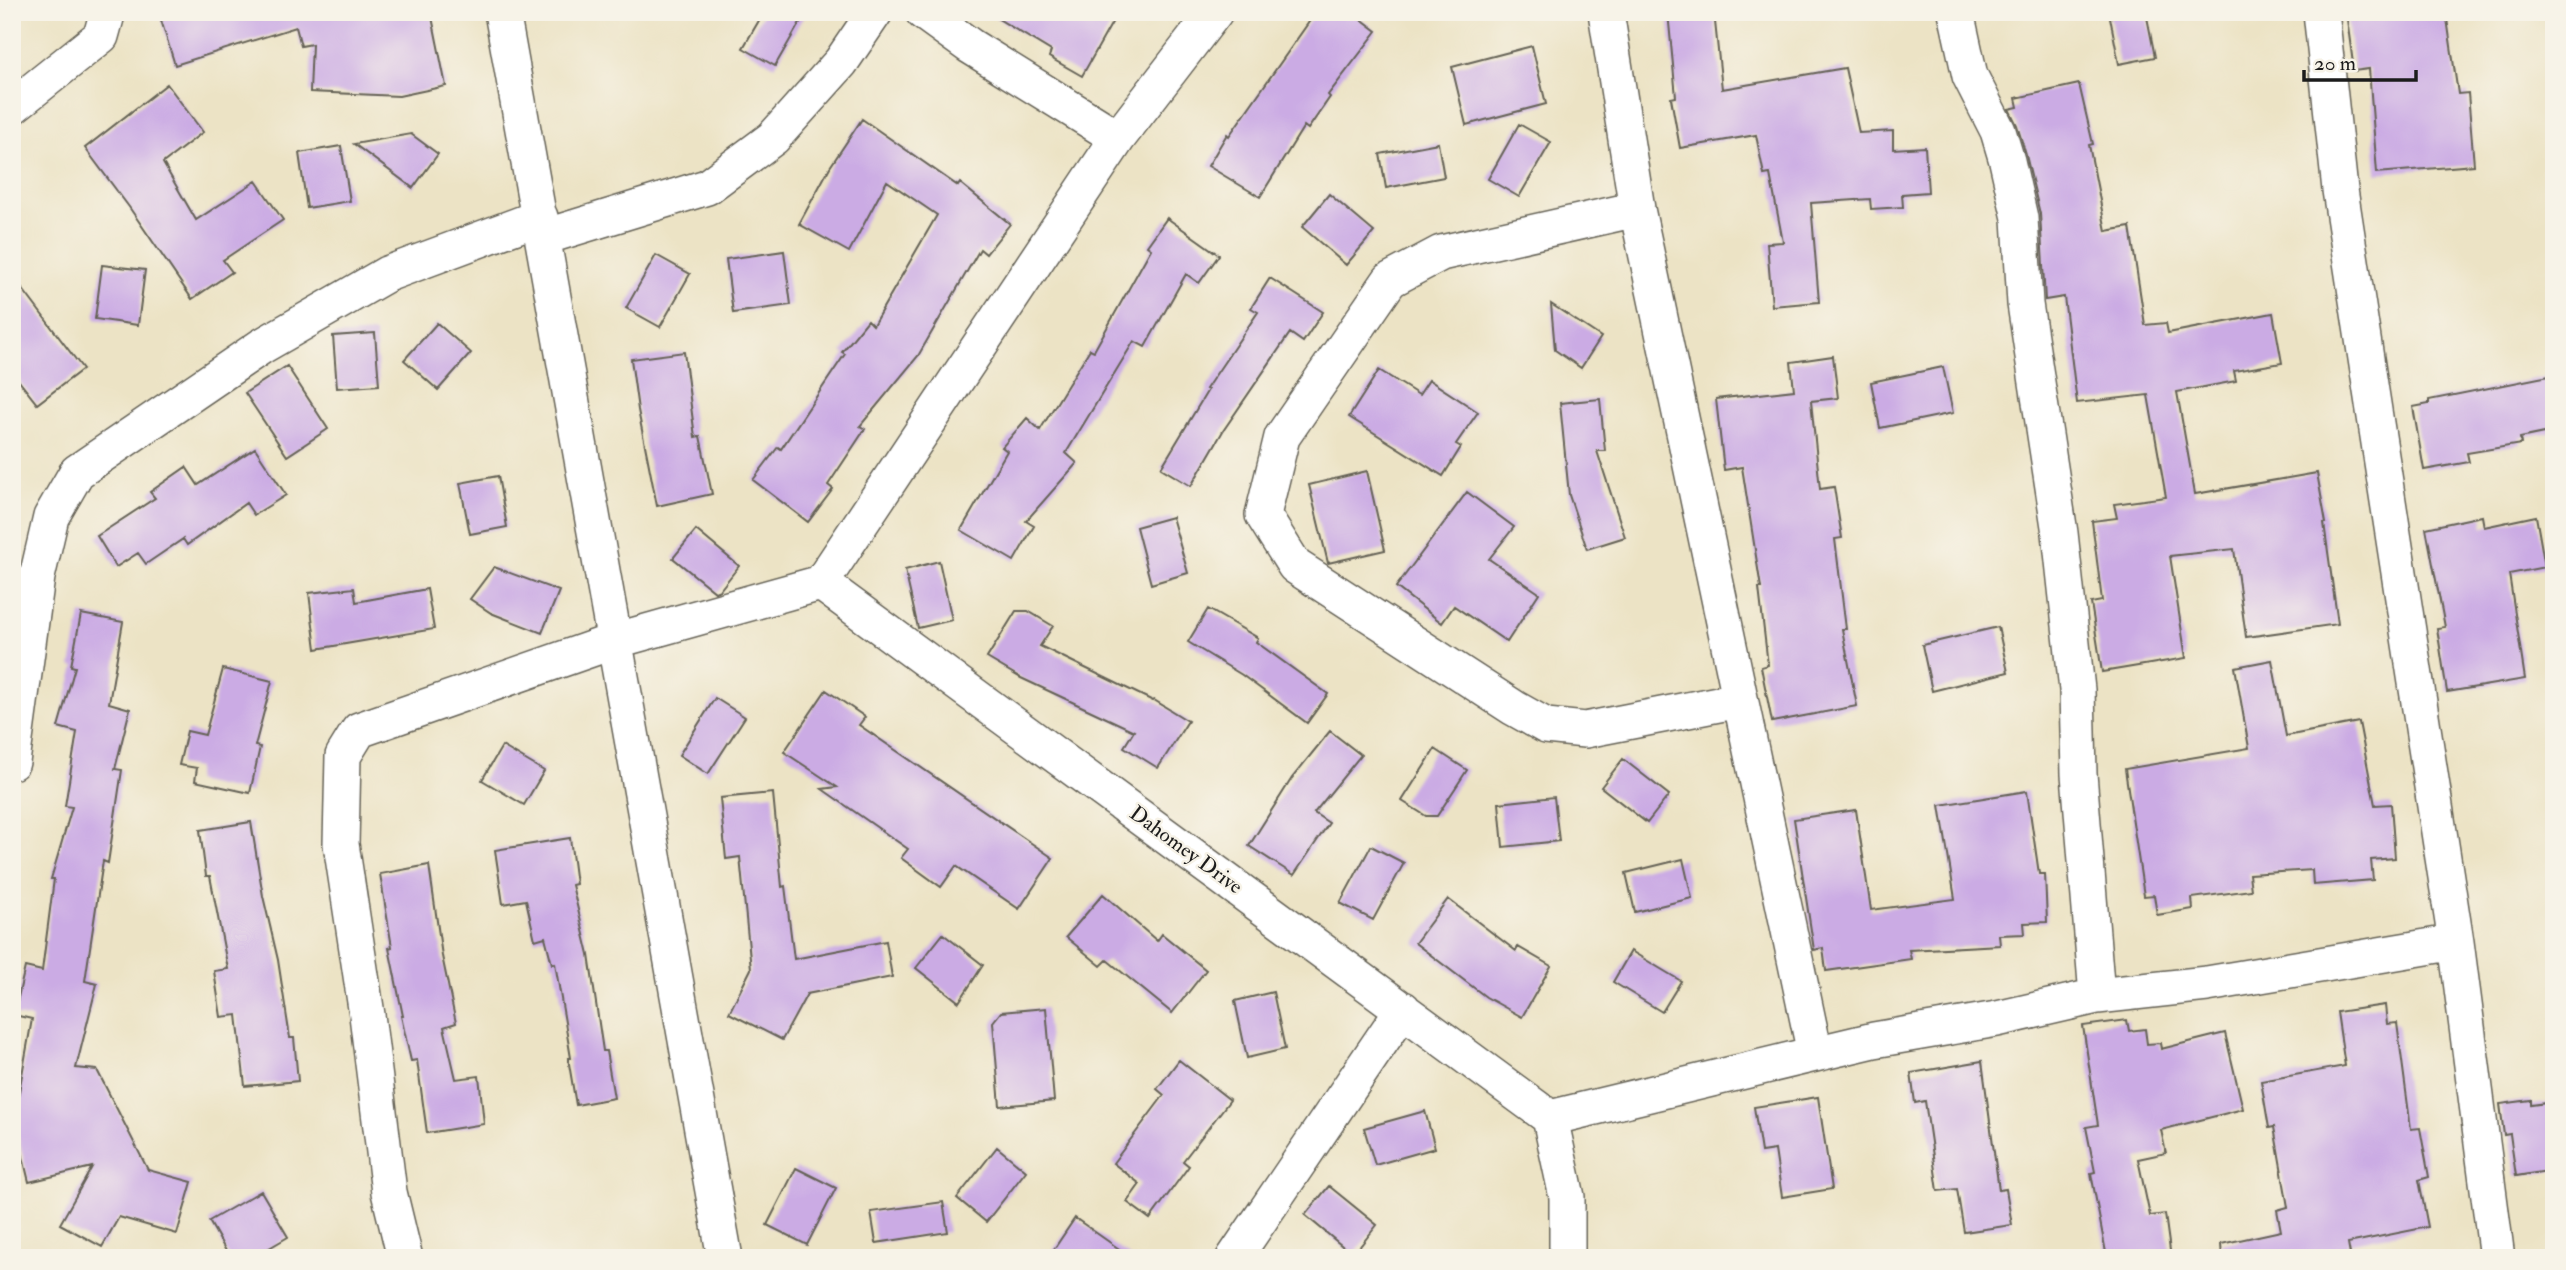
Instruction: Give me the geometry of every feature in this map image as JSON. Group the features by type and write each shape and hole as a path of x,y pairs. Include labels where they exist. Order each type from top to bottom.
{"street":[{"path":"12,107 101,36 105,12"},
{"path":"502,12 725,1258"},
{"path":"12,762 40,565 51,517 77,472 262,346 387,274 542,227 707,187 773,138 841,62 875,12"},
{"path":"923,12 970,46 1118,138"},
{"path":"405,1258 389,1192 367,1015 341,844 343,756 359,730 614,641 821,583 1118,138 1215,12"},
{"path":"1606,12 1637,209 1815,1054"},
{"path":"1956,12 1970,76 1998,131 2020,218 2025,304 2060,533 2077,690 2079,774 2096,996"},
{"path":"2320,12 2340,190 2456,942 2497,1258"},
{"path":"1637,209 1441,253 1390,280 1282,437 1263,515 1295,566 1546,726 1585,730 1740,700"},
{"name":"Dahomey Drive","path":"821,583 1550,1118"},
{"path":"1567,1258 1567,1197 1550,1118 1874,1040 1997,1019 2096,996 2207,984 2456,942"},
{"path":"1234,1258 1404,1009"}],"building":[{"path":"183,12 431,12 446,86 399,96 310,92 312,44 301,46 296,27 175,65 161,20"},
{"path":"764,12 806,12 775,66 743,48"},
{"path":"987,12 1118,12 1082,76 1049,57 1051,51"},
{"path":"1316,12 1352,12 1377,31 1328,95 1330,97 1308,129 1304,126 1260,197 1208,166 1227,134 1229,136"},
{"path":"1668,12 1714,12 1722,89 1845,68 1859,133 1893,131 1893,149 1925,147 1928,192 1902,194 1903,207 1871,209 1870,199 1811,203 1819,302 1772,306 1767,243 1783,242 1770,174 1764,175 1756,135 1680,148 1671,98 1676,97"},
{"path":"2109,12 2146,12 2155,57 2119,64"},
{"path":"2346,12 2446,12 2458,94 2468,93 2474,165 2377,173 2369,69 2354,71"},
{"path":"1532,46 1546,104 1466,125 1452,67"},
{"path":"167,84 203,132 163,163 196,220 256,181 283,220 223,260 232,272 192,299 85,148"},
{"path":"2079,84 2093,144 2089,145 2106,231 2130,227 2145,325 2166,323 2168,333 2273,313 2282,363 2234,371 2236,381 2177,392 2195,494 2317,473 2338,624 2246,637 2234,549 2170,556 2186,658 2102,672 2091,603 2102,601 2092,521 2117,518 2114,504 2166,497 2148,395 2077,403 2064,297 2045,300 2040,214 2026,155 2009,109 2018,107 2016,98"},
{"path":"862,119 958,186 960,183 1010,224 986,254 980,249 918,356 860,426 865,429 828,485 833,489 808,522 753,480 778,447 781,449 845,354 842,352 868,320 873,325 937,215 887,181 849,252 799,224 830,167"},
{"path":"1519,124 1551,142 1519,197 1488,179"},
{"path":"411,134 438,154 413,188 354,144"},
{"path":"1438,143 1444,177 1386,188 1380,154"},
{"path":"341,146 350,201 307,208 299,153"},
{"path":"1329,194 1374,232 1346,265 1302,227"},
{"path":"1167,218 1219,255 1199,283 1186,274 1145,347 1134,341 1066,453 1077,463 1026,521 1034,526 1014,561 961,530 1007,451 1002,447 1027,418 1040,430 1090,349 1094,351 1151,249 1147,246"},
{"path":"784,251 791,305 733,313 726,259"},
{"path":"656,255 690,274 660,327 626,308"},
{"path":"102,265 145,270 138,325 95,319"},
{"path":"12,275 83,369 37,404 12,372"},
{"path":"1270,278 1323,312 1303,342 1290,333 1223,431 1191,486 1161,468 1208,390 1206,389 1258,312 1251,308"},
{"path":"1551,304 1601,337 1581,368 1555,350"},
{"path":"437,323 471,353 438,390 404,360"},
{"path":"375,333 379,385 337,388 333,336"},
{"path":"684,352 695,437 700,436 712,494 657,506 631,359"},
{"path":"1833,356 1838,398 1811,401 1820,489 1834,487 1842,538 1835,539 1846,629 1842,629 1857,706 1772,722 1761,667 1768,665 1761,588 1742,467 1724,470 1716,399 1794,390 1791,362"},
{"path":"287,366 328,429 287,456 245,393"},
{"path":"1943,367 1953,413 1880,428 1871,382"},
{"path":"1379,370 1419,395 1429,380 1478,412 1456,444 1461,447 1443,476 1349,417"},
{"path":"2554,375 2554,431 2520,438 2521,444 2467,453 2469,462 2424,470 2413,407 2429,404 2429,400"},
{"path":"1600,399 1605,451 1597,451 1625,537 1587,549 1569,495 1560,403"},
{"path":"255,448 286,495 254,515 246,503 187,545 183,539 146,564 138,553 116,567 97,536 155,498 150,492 186,467 198,485"},
{"path":"1367,471 1385,550 1328,563 1309,485"},
{"path":"498,476 507,527 470,534 460,483"},
{"path":"1467,492 1514,527 1489,559 1539,593 1507,642 1454,606 1442,623 1396,587"},
{"path":"2482,516 2484,527 2536,516 2545,567 2509,574 2525,679 2447,692 2437,628 2445,627 2426,528"},
{"path":"1172,517 1188,573 1151,584 1136,527"},
{"path":"696,530 739,566 720,590 715,592 673,558"},
{"path":"939,561 952,620 918,628 905,570"},
{"path":"494,567 559,591 542,633 491,613 470,599"},
{"path":"354,588 356,602 427,589 434,629 316,649 309,593"},
{"path":"1208,609 1258,638 1256,642 1328,694 1307,723 1242,675 1188,642"},
{"path":"1016,611 1028,611 1053,626 1040,646 1154,700 1188,721 1158,768 1124,747 1134,731 1021,678 987,658"},
{"path":"81,614 123,622 109,703 130,709 115,769 122,770 108,863 103,861 85,981 97,984 76,1068 97,1070 148,1170 192,1182 177,1234 119,1217 102,1247 60,1224 92,1167 29,1182 14,1120 32,1019 14,1015 25,967 42,971 54,879 51,879 72,807 65,806 77,732 58,727 75,667 71,666"},
{"path":"1998,627 2008,672 1932,691 1922,645"},
{"path":"2272,660 2286,736 2359,722 2375,805 2391,804 2395,858 2371,860 2373,880 2313,885 2312,870 2249,874 2251,890 2192,898 2193,909 2157,915 2154,895 2144,896 2125,769 2249,748 2235,667"},
{"path":"223,669 272,681 255,746 260,747 250,793 195,781 197,768 179,765 187,731 205,735"},
{"path":"826,690 865,717 859,725 1053,858 1019,909 956,866 941,887 901,858 908,849 822,789 837,787 784,752"},
{"path":"715,698 745,717 708,774 679,755"},
{"path":"1330,731 1361,755 1314,813 1329,823 1294,875 1249,846 1292,778"},
{"path":"502,746 544,771 524,805 482,780"},
{"path":"1435,749 1467,770 1437,816 1426,816 1402,801"},
{"path":"1623,759 1669,795 1647,823 1601,787"},
{"path":"2027,791 2039,874 2045,874 2047,922 2024,923 2025,934 1999,935 2000,945 1909,950 1911,959 1826,971 1823,948 1814,950 1794,819 1856,810 1871,910 1955,899 1940,805"},
{"path":"773,793 782,887 785,886 794,959 886,941 892,977 807,994 782,1040 729,1013 751,969 740,857 726,859 720,798"},
{"path":"1554,797 1559,841 1503,847 1499,803"},
{"path":"251,822 290,1038 294,1038 298,1081 245,1086 237,1015 221,1017 214,971 228,969 210,876 206,876 200,830"},
{"path":"570,838 576,884 572,885 589,955 603,1051 606,1051 614,1098 576,1105 555,963 552,964 545,937 535,940 526,900 503,904 495,850"},
{"path":"1371,846 1404,863 1373,920 1340,903"},
{"path":"1683,859 1692,898 1635,912 1626,873"},
{"path":"429,865 442,956 456,1023 444,1027 456,1079 479,1076 484,1124 427,1133 417,1060 411,1061 401,1016 380,874"},
{"path":"1103,894 1157,941 1162,934 1206,970 1172,1013 1107,960 1101,966 1066,937"},
{"path":"1448,899 1516,951 1518,947 1551,966 1522,1017 1486,997 1415,943"},
{"path":"943,934 983,965 959,1002 916,968"},
{"path":"1631,951 1681,981 1662,1012 1613,982"},
{"path":"1273,992 1285,1049 1247,1058 1235,1001"},
{"path":"2385,1005 2387,1024 2397,1023 2411,1129 2420,1128 2429,1177 2419,1180 2428,1227 2348,1243 2350,1254 2326,1258 2222,1258 2221,1244 2281,1231 2277,1210 2288,1207 2274,1127 2269,1128 2261,1081 2345,1066 2337,1012"},
{"path":"1046,1008 1054,1101 1000,1106 993,1022 1001,1012"},
{"path":"2127,1020 2129,1031 2145,1029 2147,1044 2160,1043 2161,1049 2225,1033 2243,1109 2161,1130 2166,1153 2138,1159 2150,1216 2165,1214 2171,1258 2107,1258 2091,1173 2095,1172 2086,1127 2098,1125 2083,1026"},
{"path":"1179,1060 1230,1100 1183,1161 1189,1166 1150,1219 1127,1202 1140,1184 1113,1163 1164,1095 1157,1089"},
{"path":"1982,1061 1999,1190 2006,1189 2012,1225 1964,1232 1957,1189 1938,1191 1925,1101 1915,1103 1911,1073"},
{"path":"1818,1097 1832,1189 1782,1197 1775,1150 1761,1152 1754,1107"},
{"path":"2531,1100 2531,1105 2554,1102 2554,1170 2516,1176 2510,1134 2504,1135 2500,1104"},
{"path":"1425,1111 1435,1148 1375,1165 1364,1128"},
{"path":"997,1147 1026,1171 986,1222 957,1198"},
{"path":"796,1168 836,1188 807,1245 767,1225"},
{"path":"1329,1186 1377,1225 1353,1255 1305,1215"},
{"path":"261,1191 288,1237 252,1258 230,1258 209,1221"},
{"path":"943,1202 948,1232 876,1243 871,1212"},
{"path":"1075,1218 1132,1258 1048,1258"}]}
